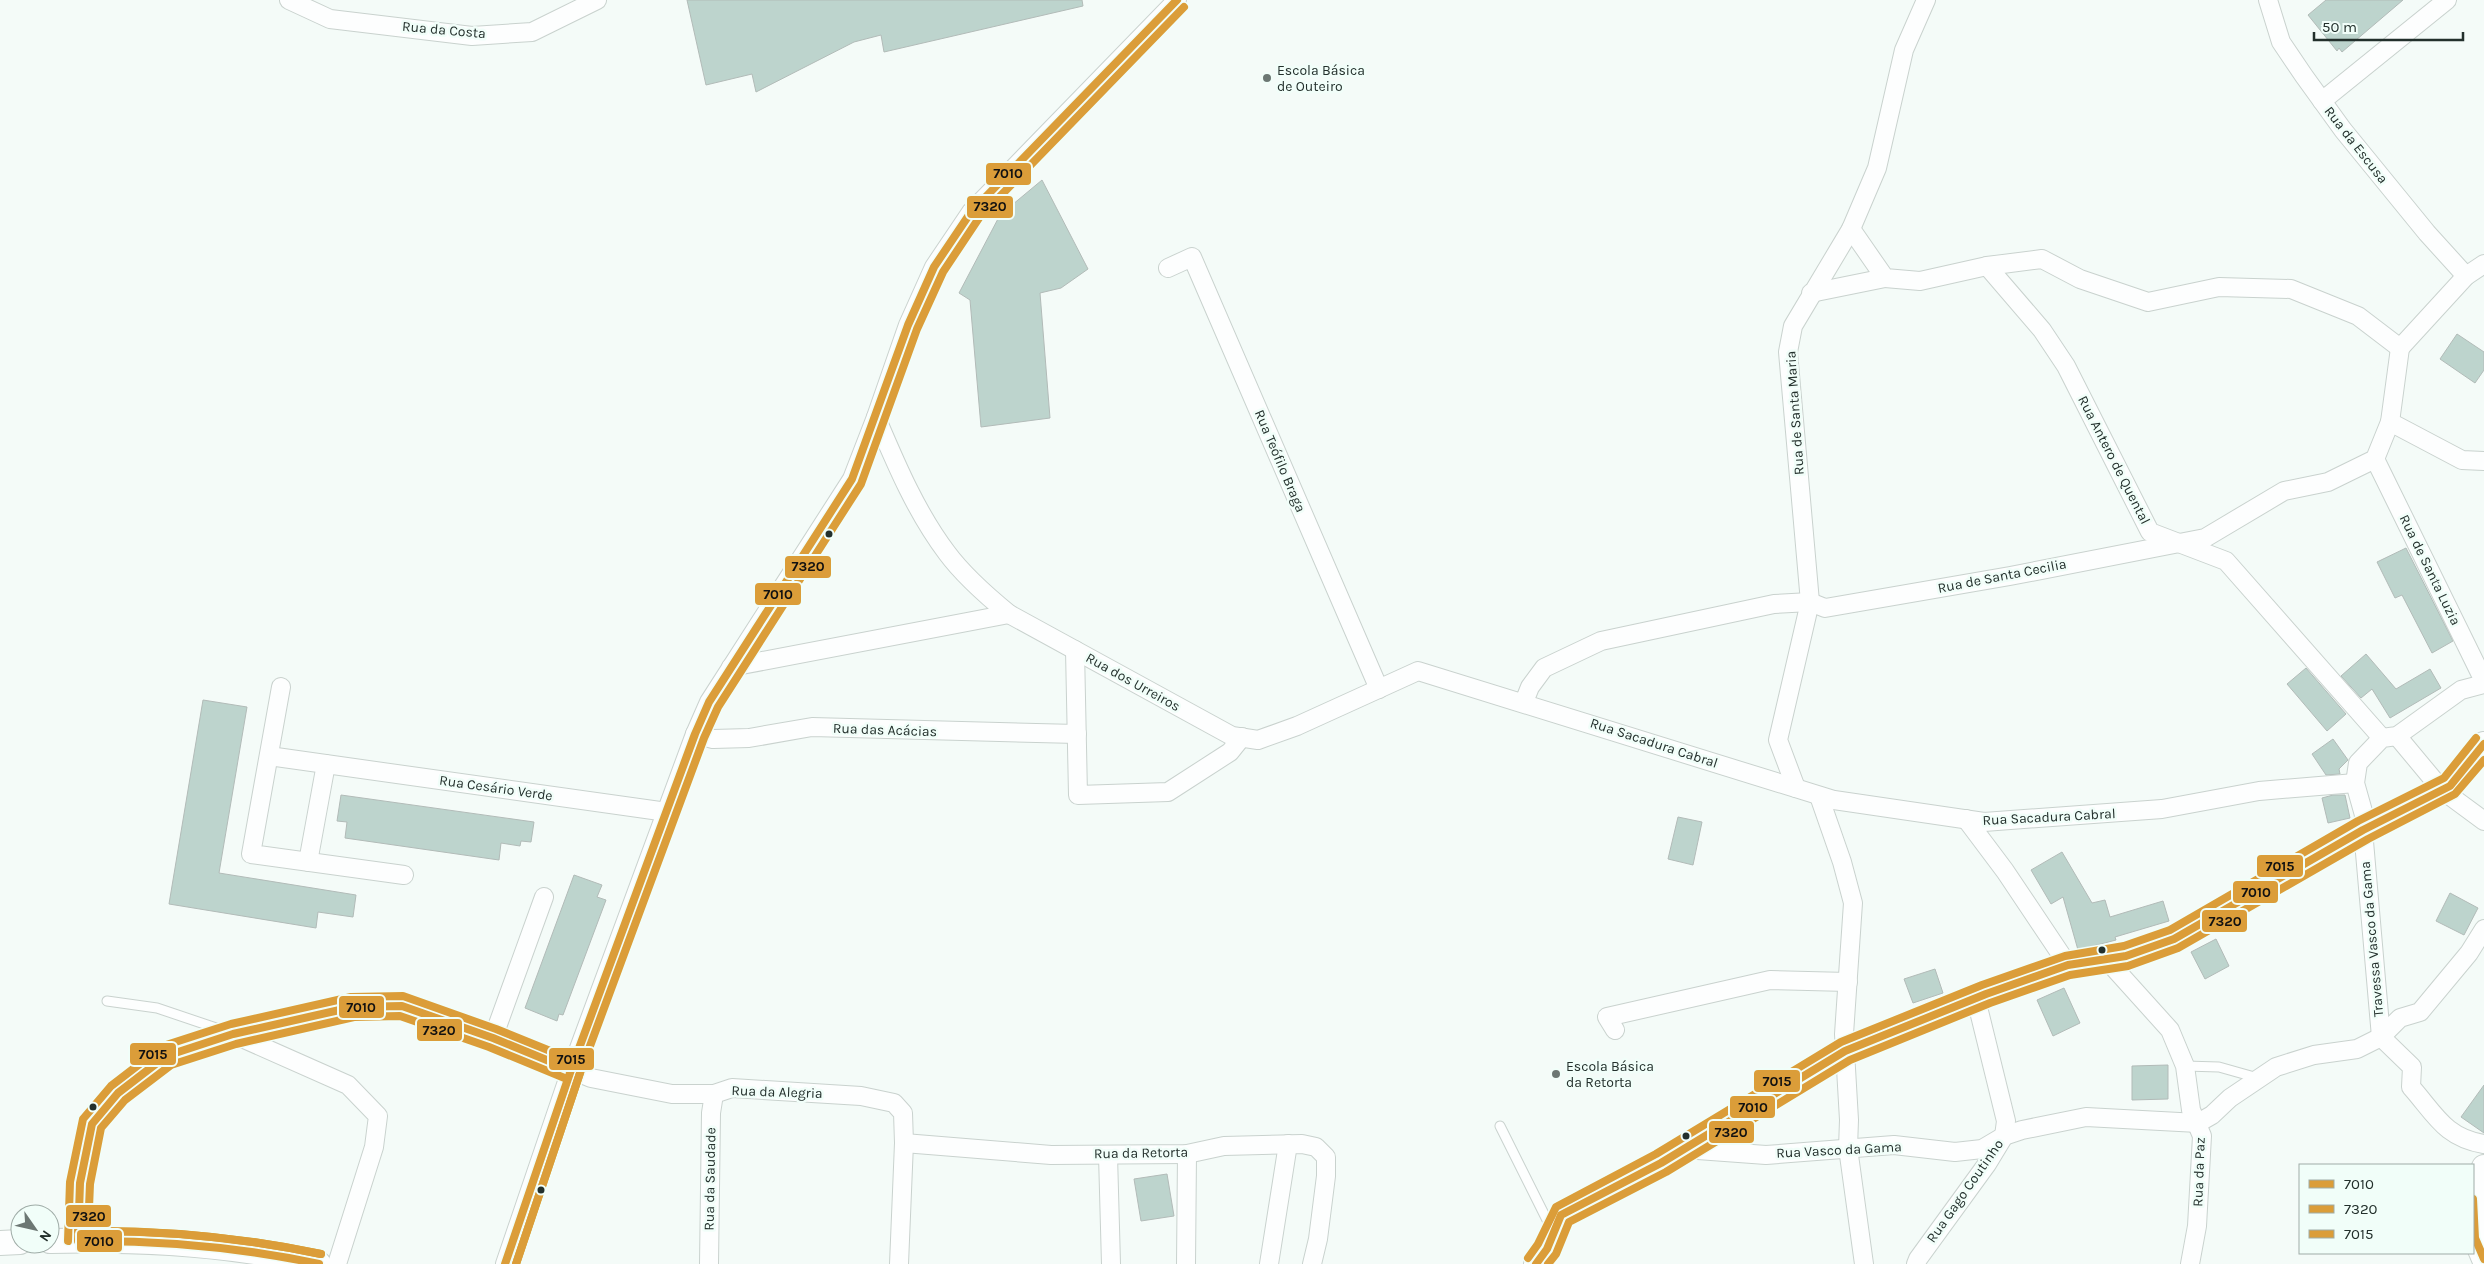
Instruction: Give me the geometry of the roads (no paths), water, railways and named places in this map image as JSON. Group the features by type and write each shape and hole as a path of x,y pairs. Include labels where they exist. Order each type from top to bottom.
{"street":[{"name":"Rua da Costa","path":"289,0 330,18 472,36 532,32 597,0"},
{"path":"504,1264 571,1070 695,734 709,702 852,479 908,325 934,267 971,212 1177,0"},
{"name":"Rua de Santa Maria","path":"1796,788 1778,740 1810,602 1788,352 1793,326 1851,229 1877,168 1904,50 1926,0"},
{"name":"Rua da Escusa","path":"2268,0 2281,42 2322,101 2427,233 2466,276"},
{"path":"2322,101 2447,0"},
{"path":"1851,229 1885,278"},
{"name":"Rua Teófilo Braga","path":"1168,268 1192,257 1379,689"},
{"path":"1811,293 1885,278 1920,280 1987,266 2042,259 2080,279 2148,302 2219,287 2291,289 2358,316 2400,348"},
{"path":"2375,459 2390,422 2400,348 2417,327 2466,276 2484,264"},
{"name":"Rua Antero de Quental","path":"1987,266 2042,330 2066,366 2150,532 2226,561 2442,790 2484,821"},
{"name":"Rua dos Urreiros","path":"876,417 902,480 947,553 983,593 1009,614 1232,736 1258,740 1418,671 1524,702"},
{"path":"2390,422 2462,460 2484,461"},
{"name":"Rua de Santa Cecilia","path":"1524,702 1530,687 1544,668 1601,641 1774,604 1810,602 1825,608 2205,538 2284,491 2328,482 2375,459"},
{"name":"Rua de Santa Luzia","path":"2375,459 2484,682"},
{"path":"731,668 1009,614"},
{"path":"1075,650 1078,795 1168,792 1230,752 1242,737"},
{"path":"2355,783 2358,762 2390,737 2462,690 2484,682"},
{"path":"281,687 251,854 404,875"},
{"name":"Rua Sacadura Cabral","path":"1524,702 1834,800 1984,822 2162,809 2259,791 2355,783"},
{"name":"Rua das Acácias","path":"695,734 714,739 749,738 812,727 1077,734"},
{"path":"1547,1252 1562,1215 1684,1149 1845,1051 2068,965 2126,956 2174,939 2363,830 2450,786 2484,744"},
{"name":"Rua Cesário Verde","path":"269,756 667,812"},
{"path":"308,862 326,764"},
{"name":"Travessa Vasco da Gama","path":"2355,783 2364,815 2363,830 2381,1037"},
{"path":"1819,796 1842,862 1853,903 1845,1051 1849,1120 1848,1148 1864,1264"},
{"path":"1966,820 2006,871 2068,965"},
{"path":"493,1038 544,897"},
{"path":"2198,1122 2212,1115 2230,1098 2276,1067 2314,1055 2357,1049 2381,1037 2400,1018 2420,1012 2469,953 2484,929"},
{"name":"Rua da Paz","path":"2106,959 2170,1030 2186,1066 2191,1110 2198,1122 2202,1136 2197,1226 2190,1264"},
{"path":"1614,1030 1607,1017 1770,980 1848,982"},
{"name":"Rua Gago Coutinho","path":"1916,1264 1987,1164 2004,1136 2006,1121 1976,999"},
{"name":"Rua da Alegria","path":"78,1240 80,1184 92,1124 118,1093 166,1056 233,1034 353,1008 402,1006 493,1038 592,1078 624,1086 672,1094 714,1094 732,1088 861,1096 894,1103 903,1113 904,1143 899,1264"},
{"path":"233,1034 348,1085 378,1116 374,1146 338,1264"},
{"path":"2381,1037 2412,1067 2412,1086 2451,1134 2472,1142 2484,1144"},
{"name":"Rua da Saudade","path":"708,1264 711,1113 714,1094"},
{"name":"Rua Vasco da Gama","path":"1684,1149 1766,1155 1894,1145 1954,1152 1982,1150 2004,1136 2022,1130 2086,1117 2198,1122"},
{"name":"Rua da Retorta","path":"904,1143 1051,1155 1187,1154 1224,1146 1288,1144 1316,1147 1326,1157 1319,1230 1312,1264"},
{"path":"1268,1264 1288,1144"},
{"path":"1108,1154 1110,1264"},
{"path":"1186,1264 1187,1154"},
{"path":"2474,1193 2484,1167"},
{"path":"2474,1219 2475,1238 2484,1259"},
{"path":"60,1241 159,1243 247,1251 319,1264"}],"lane":[{"path":"107,1000 157,1008 233,1034"},
{"path":"2186,1066 2220,1067 2258,1078"},
{"path":"1500,1126 1548,1222 1547,1252"}],"place":[{"name":"Escola Básica de Outeiro","path":"1267,78"},
{"name":"Escola Básica da Retorta","path":"1556,1074"}]}
